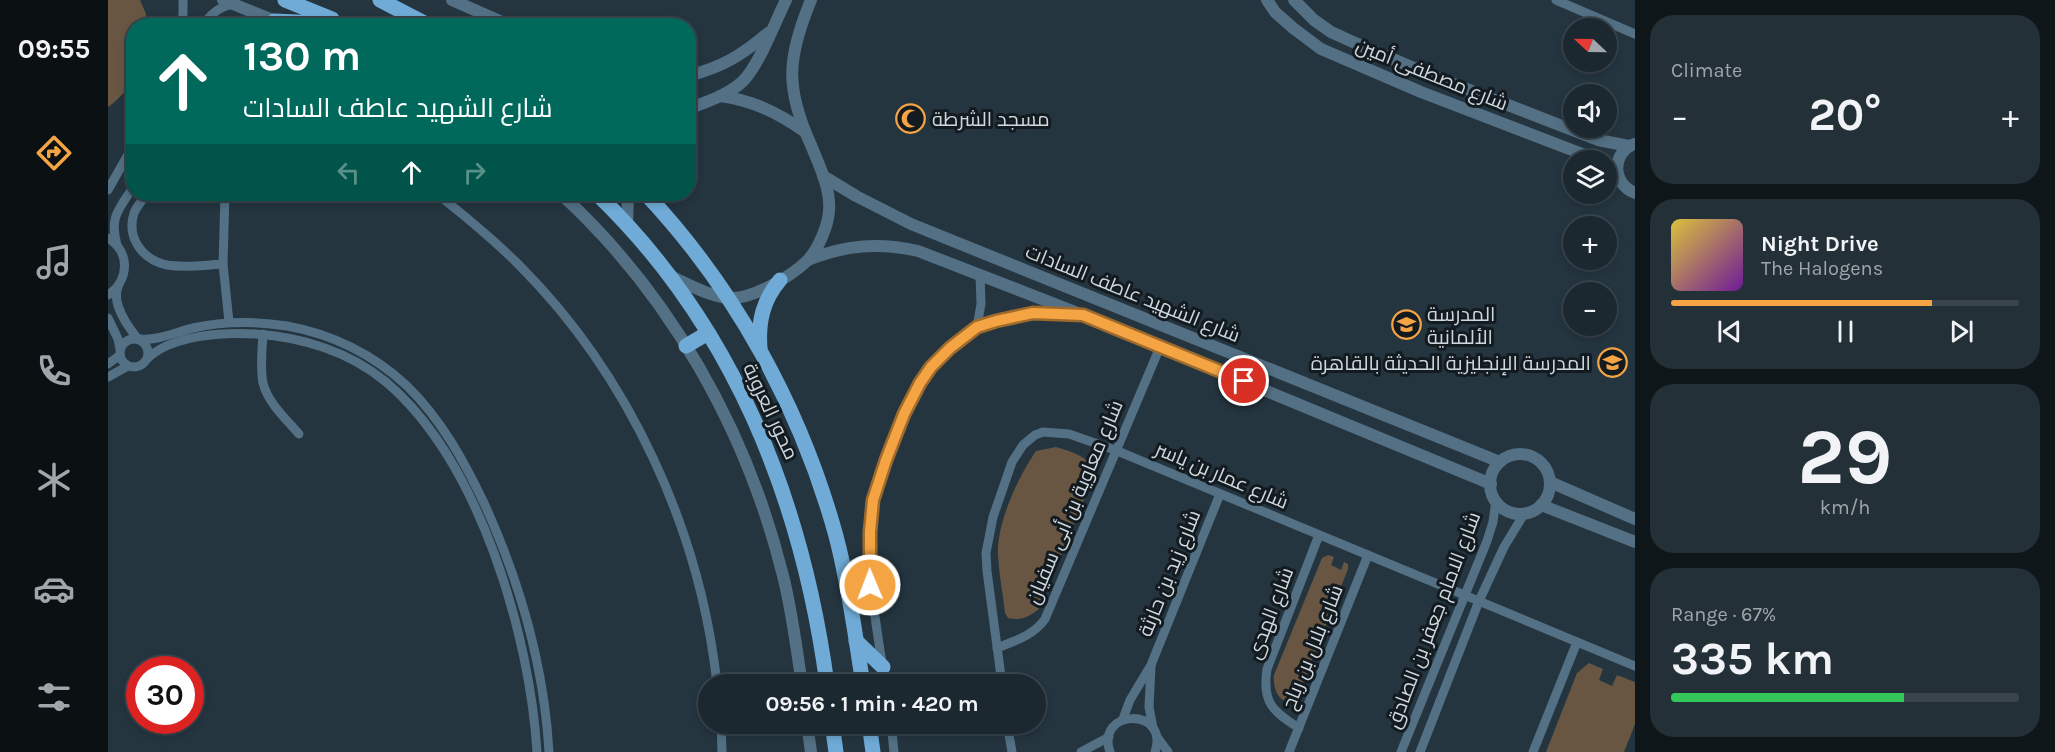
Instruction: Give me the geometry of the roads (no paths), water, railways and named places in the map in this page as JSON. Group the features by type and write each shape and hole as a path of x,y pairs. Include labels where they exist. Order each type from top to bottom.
{"main road":[{"path":"285,0 328,18"},
{"path":"380,0 415,18"},
{"name":"محور العروبة","path":"604,201 627,225 668,276 708,333 761,433 789,507 813,594 825,674"},
{"name":"محور العروبة","path":"652,201 681,233 728,298 780,387 802,436 821,486 836,537 848,589 861,674"},
{"path":"760,351 760,320 764,305 770,291 780,280"},
{"path":"686,346 708,333"},
{"path":"848,589 870,585"},
{"path":"856,641 883,667"},
{"path":"834,734 836,752"},
{"path":"870,734 873,752"}],"street":[{"path":"182,18 183,0"},
{"path":"452,0 493,18"},
{"path":"696,106 720,96 743,82 786,0"},
{"path":"668,276 706,292 728,298 756,293 780,280 808,260 824,229 829,211 823,176 804,131 791,79 796,41 811,0"},
{"name":"شارع مصطفى أمين","path":"1267,0 1275,12 1321,49 1421,93 1572,150"},
{"name":"شارع مصطفى أمين","path":"1294,0 1314,20 1332,32 1428,74 1598,140 1632,144"},
{"path":"1556,0 1635,34"},
{"path":"1582,10 1586,0"},
{"path":"208,18 227,2 267,18"},
{"path":"696,73 727,63 743,54 771,31"},
{"path":"1409,87 1417,68"},
{"path":"1421,93 1428,74"},
{"path":"720,96 762,106 788,119 804,131"},
{"path":"1617,164 1621,153 1632,144"},
{"path":"108,190 126,158"},
{"path":"1617,174 1621,184 1635,193"},
{"name":"شارع الشهيد عاطف السادات","path":"823,176 856,196 912,224 1500,462"},
{"path":"126,199 115,217 114,229 117,245 123,256 125,269 116,300 128,325 147,347 148,358"},
{"path":"142,201 136,209 132,222 133,235 142,252 166,265 224,264"},
{"path":"225,201 224,264 229,322"},
{"path":"446,201 489,236 549,297 581,337 624,402 663,481 684,537 707,619 715,674"},
{"path":"568,201 599,232 661,308 712,391 734,435 766,517 783,574 793,622 800,674"},
{"path":"627,225 628,201"},
{"path":"108,238 117,245"},
{"name":"شارع الشهيد عاطف السادات","path":"808,260 843,248 881,245 918,251 1083,315 1491,484"},
{"path":"977,327 981,312 980,274"},
{"path":"108,295 118,287"},
{"name":"شارع الشهيد عاطف السادات","path":"884,674 870,585 870,532 873,500 904,414 920,383 931,367 950,348 977,327 1033,313 1083,315"},
{"path":"108,318 118,339 123,362 128,366"},
{"path":"108,364 120,352 127,340 150,339 195,327 229,322 280,325 314,332 354,348 380,364 409,388 434,418 466,467 510,563 532,637 549,752"},
{"path":"278,336 280,325"},
{"path":"1160,347 1167,339 1168,328"},
{"path":"108,377 128,366 140,366 163,347 191,339 234,333 263,334 306,341 346,358 384,381 408,404 432,434 465,488 484,529 511,608 525,664 535,718 537,752"},
{"path":"263,334 262,376 266,392 299,434"},
{"path":"1178,354 1179,344 1186,335"},
{"name":"شارع معاوية بن أبى سفيان","path":"997,648 1030,634 1039,628 1045,619 1160,347"},
{"name":"شارع عمار بن ياسر","path":"1001,674 987,571 987,544 993,517 1018,451 1029,440 1044,432 1069,434 1115,450 1635,666"},
{"path":"1514,455 1531,456 1544,466 1550,482 1548,494 1541,505 1533,511 1524,513 1508,511 1496,501 1491,484 1495,468 1500,462 1514,455"},
{"path":"1550,482 1635,519"},
{"name":"شارع زيد بن حارثة","path":"1108,737 1117,723 1123,719 1130,700 1151,665 1220,494"},
{"name":"شارع الامام جعفر بن الصادق","path":"1401,752 1487,541 1496,501"},
{"path":"1541,505 1635,542"},
{"name":"شارع الامام جعفر بن الصادق","path":"1419,752 1479,601 1504,547 1524,513"},
{"name":"شارع الهدى","path":"1299,728 1273,709 1264,685 1267,669 1319,535"},
{"name":"شارع بلال بن رباح","path":"1289,752 1368,555"},
{"path":"498,568 510,563"},
{"path":"1533,752 1577,642"},
{"name":"شارع زيد بن حارثة","path":"1151,665 1149,696 1155,732 1168,752"},
{"path":"1123,719 1142,720 1155,732 1155,752"},
{"path":"721,734 722,752"},
{"path":"809,734 811,752"},
{"path":"892,734 894,752"},
{"path":"1009,734 1012,752"},
{"path":"1081,752 1108,737 1110,752"}],"place":[{"name":"مسجد الشرطة","path":"911,119"},
{"name":"المدرسة الألمانية","path":"1406,325"},
{"name":"المدرسة الإنجليزية الحديثة بالقاهرة","path":"1612,363"}]}
